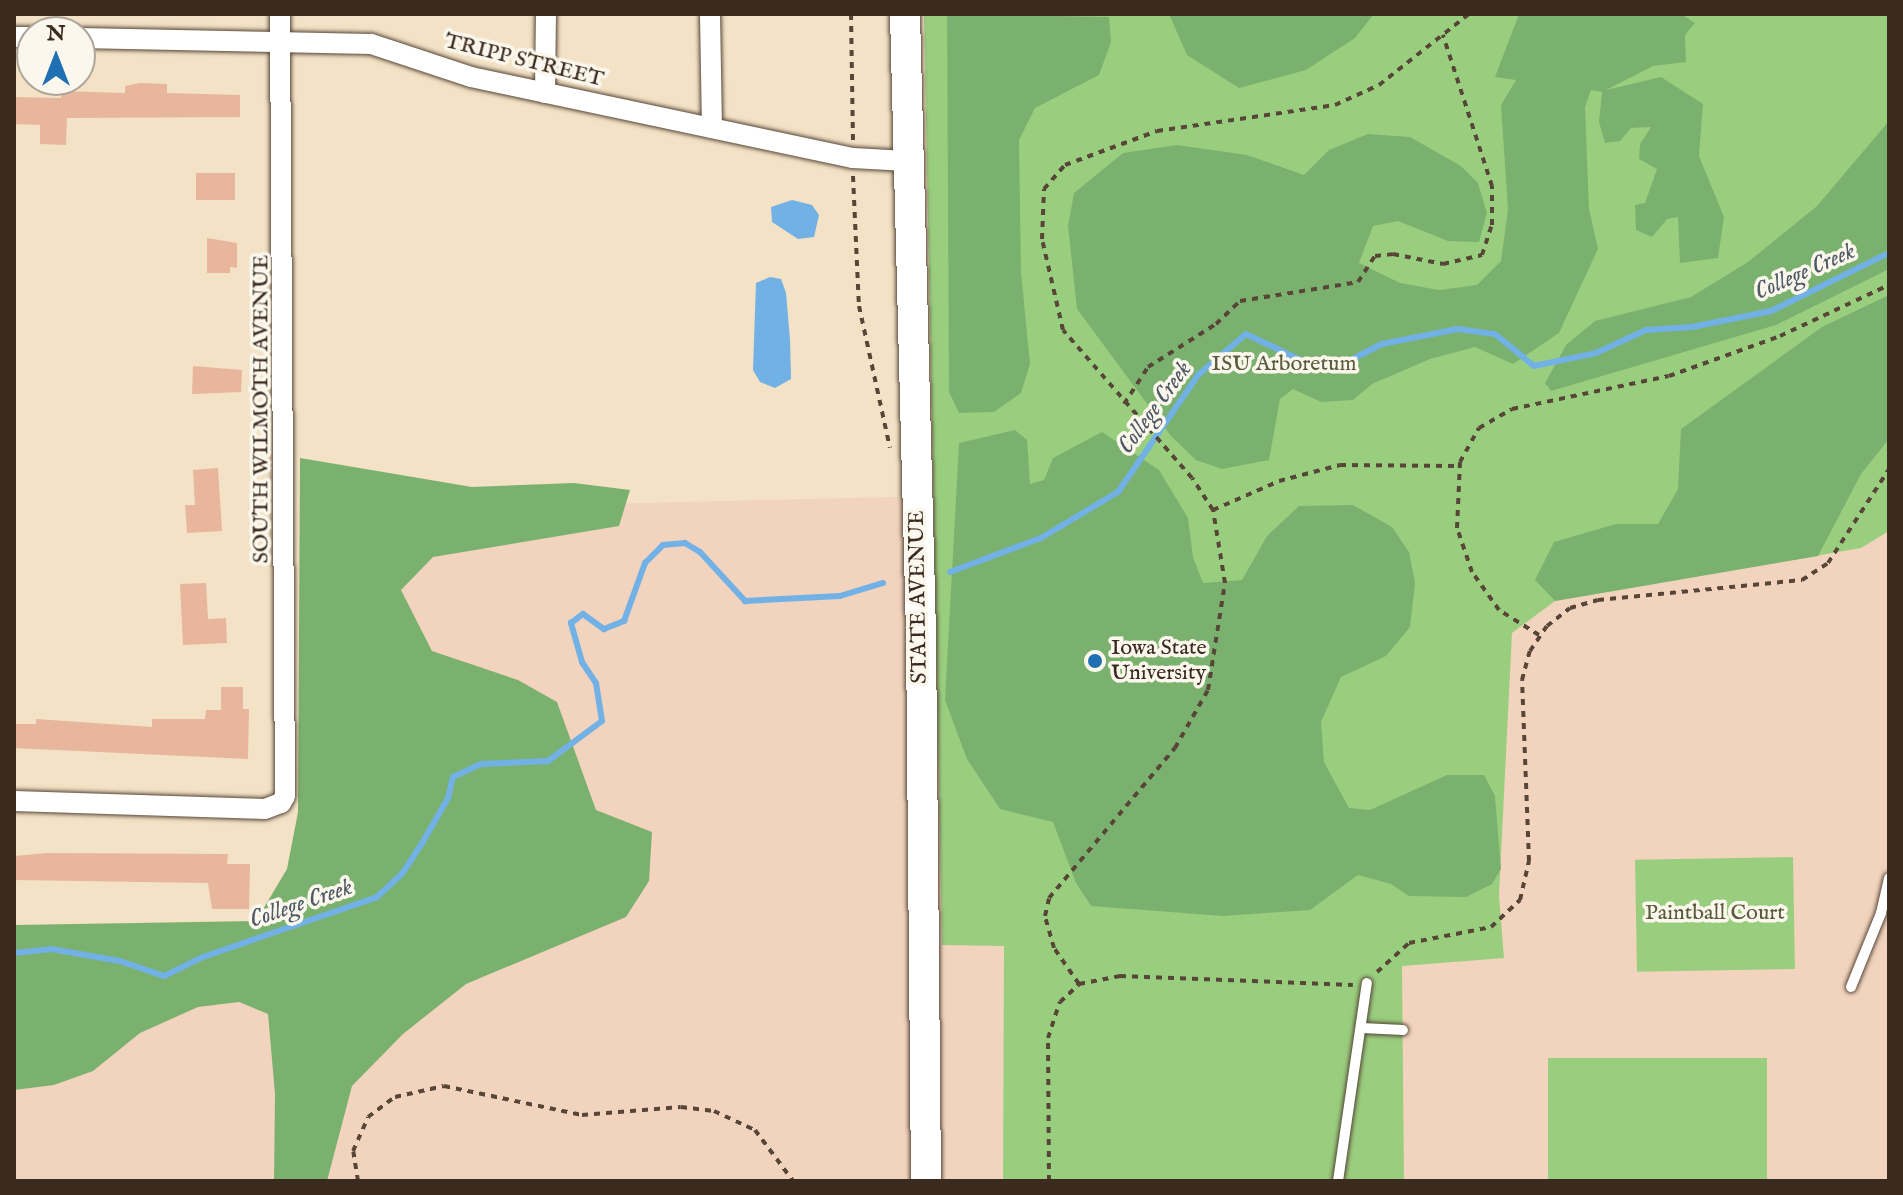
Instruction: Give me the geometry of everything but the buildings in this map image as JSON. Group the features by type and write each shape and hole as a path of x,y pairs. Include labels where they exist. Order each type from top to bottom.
{"street":[{"name":"SOUTH WILMOTH AVENUE","path":"14,801 265,809 281,803 286,786 287,620 280,14"},
{"path":"545,93 546,14"},
{"path":"710,14 712,128"},
{"name":"STATE AVENUE","path":"905,14 921,664 926,1181"},
{"name":"TRIPP STREET","path":"96,38 371,44 471,77 853,158 907,161"}],"lane":[{"path":"1851,987 1881,913 1889,878"},
{"path":"1338,1181 1367,983"},
{"path":"1362,1028 1403,1030"}],"path":[{"path":"851,14 853,144"},
{"path":"1079,984 1054,948 1045,916 1049,898 1175,748 1208,690 1225,583 1213,510 1177,461 1124,404 1063,330 1042,239 1040,206 1044,189 1065,165 1157,131 1335,105 1379,85 1469,14"},
{"path":"1124,404 1148,367 1216,324 1240,301 1358,282 1375,256 1393,254 1443,264 1482,255 1492,225 1492,186 1443,35"},
{"path":"853,170 859,306 892,460"},
{"path":"1539,635 1499,610 1472,572 1457,528 1459,467 1479,428 1512,409 1669,376 1780,336 1889,285"},
{"path":"1213,510 1279,481 1340,465 1459,467"},
{"path":"1049,1181 1048,1038 1060,1002 1079,984 1120,976 1367,983 1409,943 1491,927 1520,900 1529,861 1522,680 1539,635 1570,608 1598,600 1802,580 1837,550 1889,469"},
{"path":"358,1181 353,1151 368,1117 395,1097 444,1086 582,1115 681,1107 714,1111 755,1130 793,1181"}],"shaded area":[{"name":"Iowa State University","path":"924,14 1889,14 1889,1181 14,1181 14,948 260,952 298,912 305,511 935,496"}],"green space":[{"name":"ISU Arboretum","path":"924,14 1889,14 1889,531 1861,548 1555,601 1512,633 1499,895 1504,958 1402,966 1404,1181 1003,1181 1004,946 942,945"},
{"path":"947,14 1109,17 1111,42 1099,75 1035,108 1019,140 1021,272 1030,364 1021,393 994,412 959,413 949,392"},
{"path":"1169,14 1374,14 1355,38 1306,70 1239,88 1187,55"},
{"path":"1519,14 1681,14 1695,23 1685,35 1686,62 1653,66 1606,90 1661,77 1703,104 1699,156 1724,217 1718,258 1680,263 1678,217 1667,219 1652,237 1636,230 1635,205 1645,203 1657,169 1639,159 1640,144 1651,127 1631,128 1620,141 1605,143 1599,122 1602,92 1591,90 1585,107 1589,209 1598,249 1559,333 1513,364 1475,347 1430,359 1372,384 1353,400 1321,402 1293,389 1280,399 1269,460 1222,469 1196,460 1171,436 1077,309 1068,226 1074,193 1123,153 1177,145 1247,155 1304,175 1329,150 1368,134 1410,137 1461,166 1478,183 1487,213 1479,242 1448,241 1398,221 1373,226 1359,263 1400,283 1439,290 1477,285 1501,261 1508,209 1501,105 1516,80 1495,77"},
{"path":"1889,121 1889,269 1776,325 1551,391 1545,383 1566,345 1595,321 1691,297 1748,262 1817,206"},
{"path":"1889,295 1889,439 1861,474 1818,556 1555,601 1535,580 1554,542 1616,524 1658,524 1678,489 1681,429 1822,327"},
{"path":"1015,430 1027,440 1030,484 1044,480 1053,458 1102,432 1159,470 1188,518 1193,557 1203,583 1242,580 1267,536 1299,506 1353,505 1392,527 1409,552 1415,583 1410,627 1386,656 1341,677 1321,722 1324,762 1349,808 1370,810 1447,775 1484,775 1495,796 1501,869 1492,884 1466,897 1409,896 1391,884 1358,875 1310,910 1223,916 1091,906 1076,883 1053,822 1000,809 967,759 945,700 959,443"},
{"path":"300,458 472,487 574,483 630,490 619,526 433,557 401,590 432,651 518,680 557,702 596,810 652,832 649,881 626,917 466,984 403,1034 352,1086 327,1181 274,1181 275,1094 268,1014 239,1002 198,1007 140,1033 93,1071 54,1085 14,1090 14,925 256,921 287,869 298,812"},
{"name":"Paintball Court","path":"1793,857 1795,969 1637,972 1635,860"},
{"path":"1548,1058 1767,1058 1767,1181 1548,1181"}],"water":[{"path":"792,200 812,205 819,215 814,237 798,239 772,222 771,207"},
{"path":"770,277 781,279 786,293 790,340 791,379 775,388 760,382 753,370 756,283"}],"waterway":[{"name":"College Creek","path":"950,572 1041,538 1118,492 1198,375 1246,334 1309,364 1341,365 1382,344 1458,329 1495,334 1534,366 1596,353 1646,330 1692,327 1771,311 1889,253"},
{"name":"College Creek","path":"14,953 51,949 120,961 164,976 203,957 377,897 402,874 421,845 448,798 453,777 481,764 548,761 602,721 596,683 582,662 571,623 583,614 604,629 624,621 645,563 663,545 685,543 700,552 745,601 840,596 883,583"}],"place":[{"name":"Iowa State University","path":"1095,661"}]}
